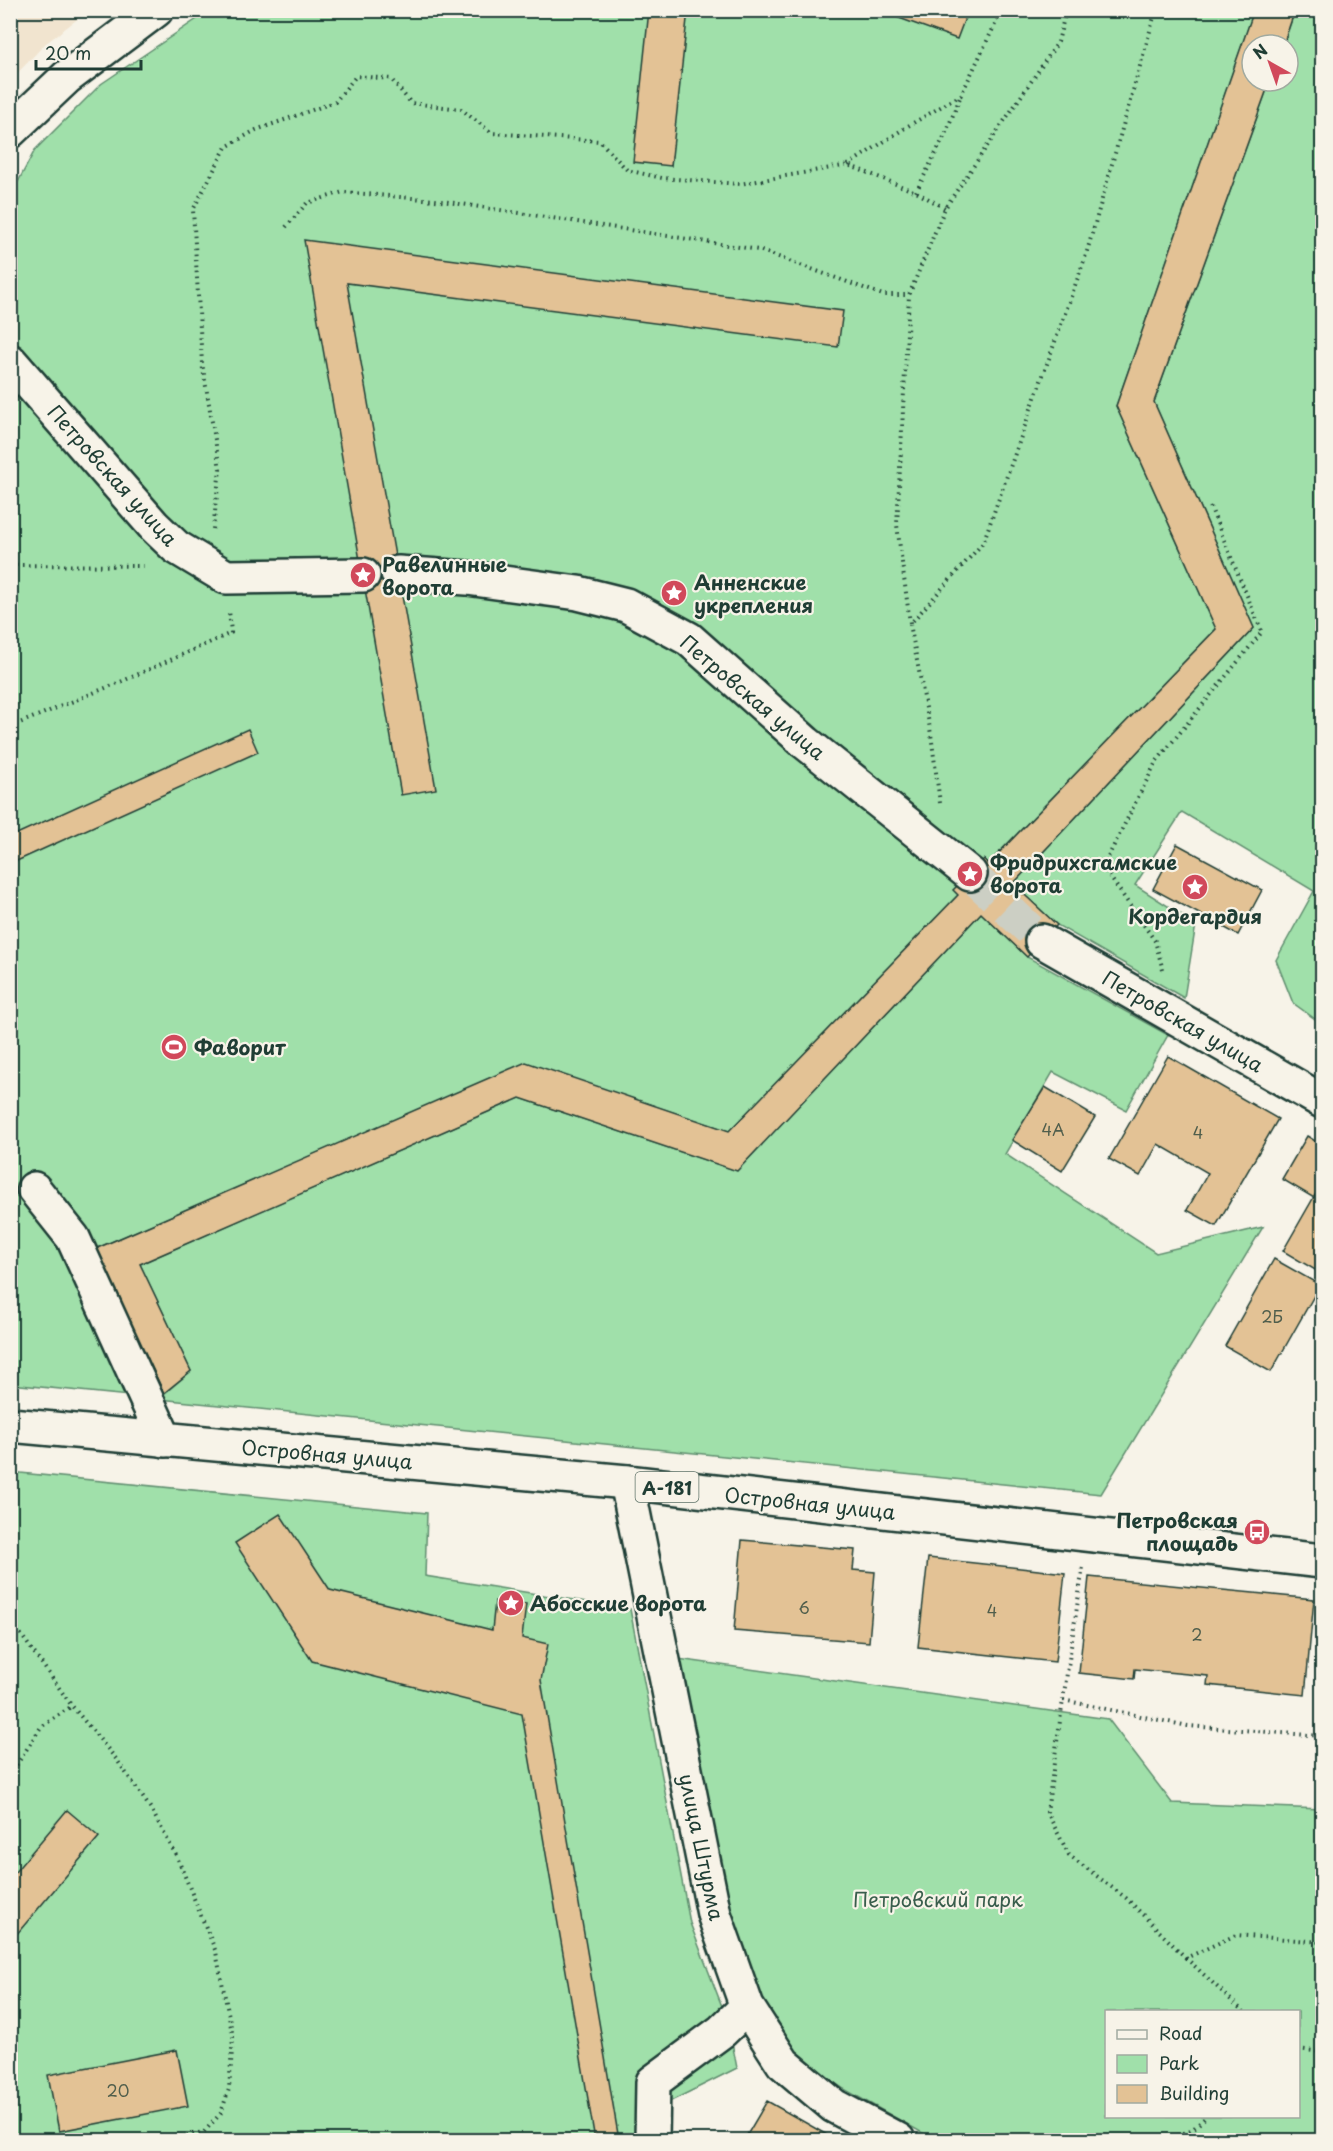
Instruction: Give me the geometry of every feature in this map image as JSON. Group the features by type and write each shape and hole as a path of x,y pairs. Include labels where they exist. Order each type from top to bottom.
{"street":[{"path":"10,131 67,77 156,10"},
{"name":"Петровская улица","path":"10,361 154,526 176,548 217,572"},
{"path":"217,572 363,575"},
{"name":"Петровская улица","path":"398,573 468,578 578,593 626,604 690,639 806,743 969,874"},
{"name":"Петровская улица","path":"1042,941 1323,1101"},
{"path":"34,1189 73,1238 165,1440"},
{"name":"Островная улица","path":"10,1425 627,1482 1323,1561"},
{"name":"улица Штурма","path":"627,1482 714,1914 747,2007 783,2063 834,2106 898,2140"},
{"path":"652,2140 653,2082 722,2031 747,2007"}],"path":[{"path":"943,811 939,801 931,734 910,624 897,525 909,295 945,208 1058,42 1066,10"},
{"path":"910,624 983,543 1086,255 1156,10"},
{"path":"916,192 945,135 999,12"},
{"path":"10,727 231,633 217,572 220,469 202,363 193,210 226,147 255,130 335,102 356,76 391,79 411,103 461,109 492,133 600,141 627,170 662,178 740,184 848,165 961,95"},
{"path":"848,165 916,192 945,208"},
{"path":"286,227 307,203 343,192 435,200 759,250 883,295 909,295"},
{"path":"1176,1017 1155,940 1103,867 1156,762 1262,632 1210,506"},
{"path":"10,565 150,566"},
{"path":"1084,1560 1047,1812 1069,1855 1126,1898 1242,2010"},
{"path":"10,1619 72,1706 117,1760 152,1809 177,1857 216,1952 233,2037 229,2089 221,2113 204,2132 162,2140"},
{"path":"1063,1700 1188,1726 1323,1736"},
{"path":"10,1775 41,1727 72,1706"},
{"path":"1186,1958 1236,1935 1323,1942"},
{"path":"1300,2049 1323,2052"},
{"path":"1167,2140 1193,2129 1205,2118"}],"shaded area":[{"path":"11,10 88,11 45,44 11,80"}],"green space":[{"path":"209,11 1254,11 1246,33 1240,33 1240,51 1116,406 1216,629 988,864 984,860 958,895 729,1131 526,1063 95,1249 165,1393 191,1371 140,1264 520,1098 737,1171 981,913 1027,957 1168,1035 1126,1110 1053,1072 1005,1154 1156,1253 1263,1227 1101,1494 11,1384 10,197 35,150 101,84"},
{"path":"1295,11 1322,11 1322,1024 1293,1003 1276,960 1314,891 1182,812 1135,885 1196,924 1184,998 1057,925 1013,884 1254,628 1154,402 1266,93 1300,93 1300,33 1287,33"},
{"path":"10,1472 427,1513 425,1576 630,1609 690,1923 728,2022 737,2068 665,2104 670,2140 11,2140"},
{"name":"Петровский парк","path":"678,1659 1108,1719 1172,1803 1322,1809 1322,2140 935,2140 844,2089 791,2053 763,2007 727,1908"}],"building":[{"path":"649,10 688,10 671,166 633,162"},
{"path":"877,10 968,10 957,39"},
{"path":"1254,10 1295,10 1287,33 1246,33"},
{"path":"1240,50 1240,93 1266,93 1154,402 1254,628 1013,884 1057,925 1027,957 981,913 737,1171 520,1098 140,1264 191,1371 164,1393 95,1249 526,1062 729,1131 958,895 953,890 984,859 988,864 1216,629 1116,406"},
{"path":"304,240 843,311 838,347 347,283 436,789 401,795"},
{"path":"248,729 258,752 10,864 10,837"},
{"path":"1177,844 1262,890 1238,935 1153,889"},
{"path":"1168,1056 1278,1119 1216,1226 1187,1210 1208,1173 1158,1144 1140,1176 1109,1159"},
{"path":"1045,1087 1095,1117 1062,1171 1012,1140"},
{"path":"1307,1136 1322,1145 1322,1183 1314,1198 1282,1179"},
{"path":"1322,1183 1322,1274 1283,1251"},
{"path":"1274,1259 1320,1285 1271,1372 1225,1346"},
{"path":"280,1514 330,1590 492,1630 495,1601 526,1604 522,1638 548,1644 541,1680 619,2140 595,2140 522,1714 312,1661 235,1543"},
{"path":"742,1540 855,1550 853,1570 875,1572 869,1642 734,1631"},
{"path":"928,1558 1065,1573 1055,1662 918,1647"},
{"path":"1089,1577 1314,1599 1305,1695 1207,1685 1208,1676 1135,1669 1134,1679 1079,1673"},
{"path":"67,1810 99,1837 10,1942 10,1878"},
{"path":"177,2050 188,2106 59,2131 48,2075"},
{"path":"767,2101 836,2140 744,2140"}],"tunnel":[{"path":"970,874 1042,941"}],"place":[{"name":"Равелинные ворота","path":"363,575"},
{"name":"Анненские укрепления","path":"674,593"},
{"name":"Фридрихсгамские ворота","path":"970,874"},
{"name":"Кордегардия","path":"1195,887"},
{"name":"Фаворит","path":"174,1047"},
{"name":"Петровская площадь","path":"1257,1532"},
{"name":"Абосские ворота","path":"511,1603"}]}
